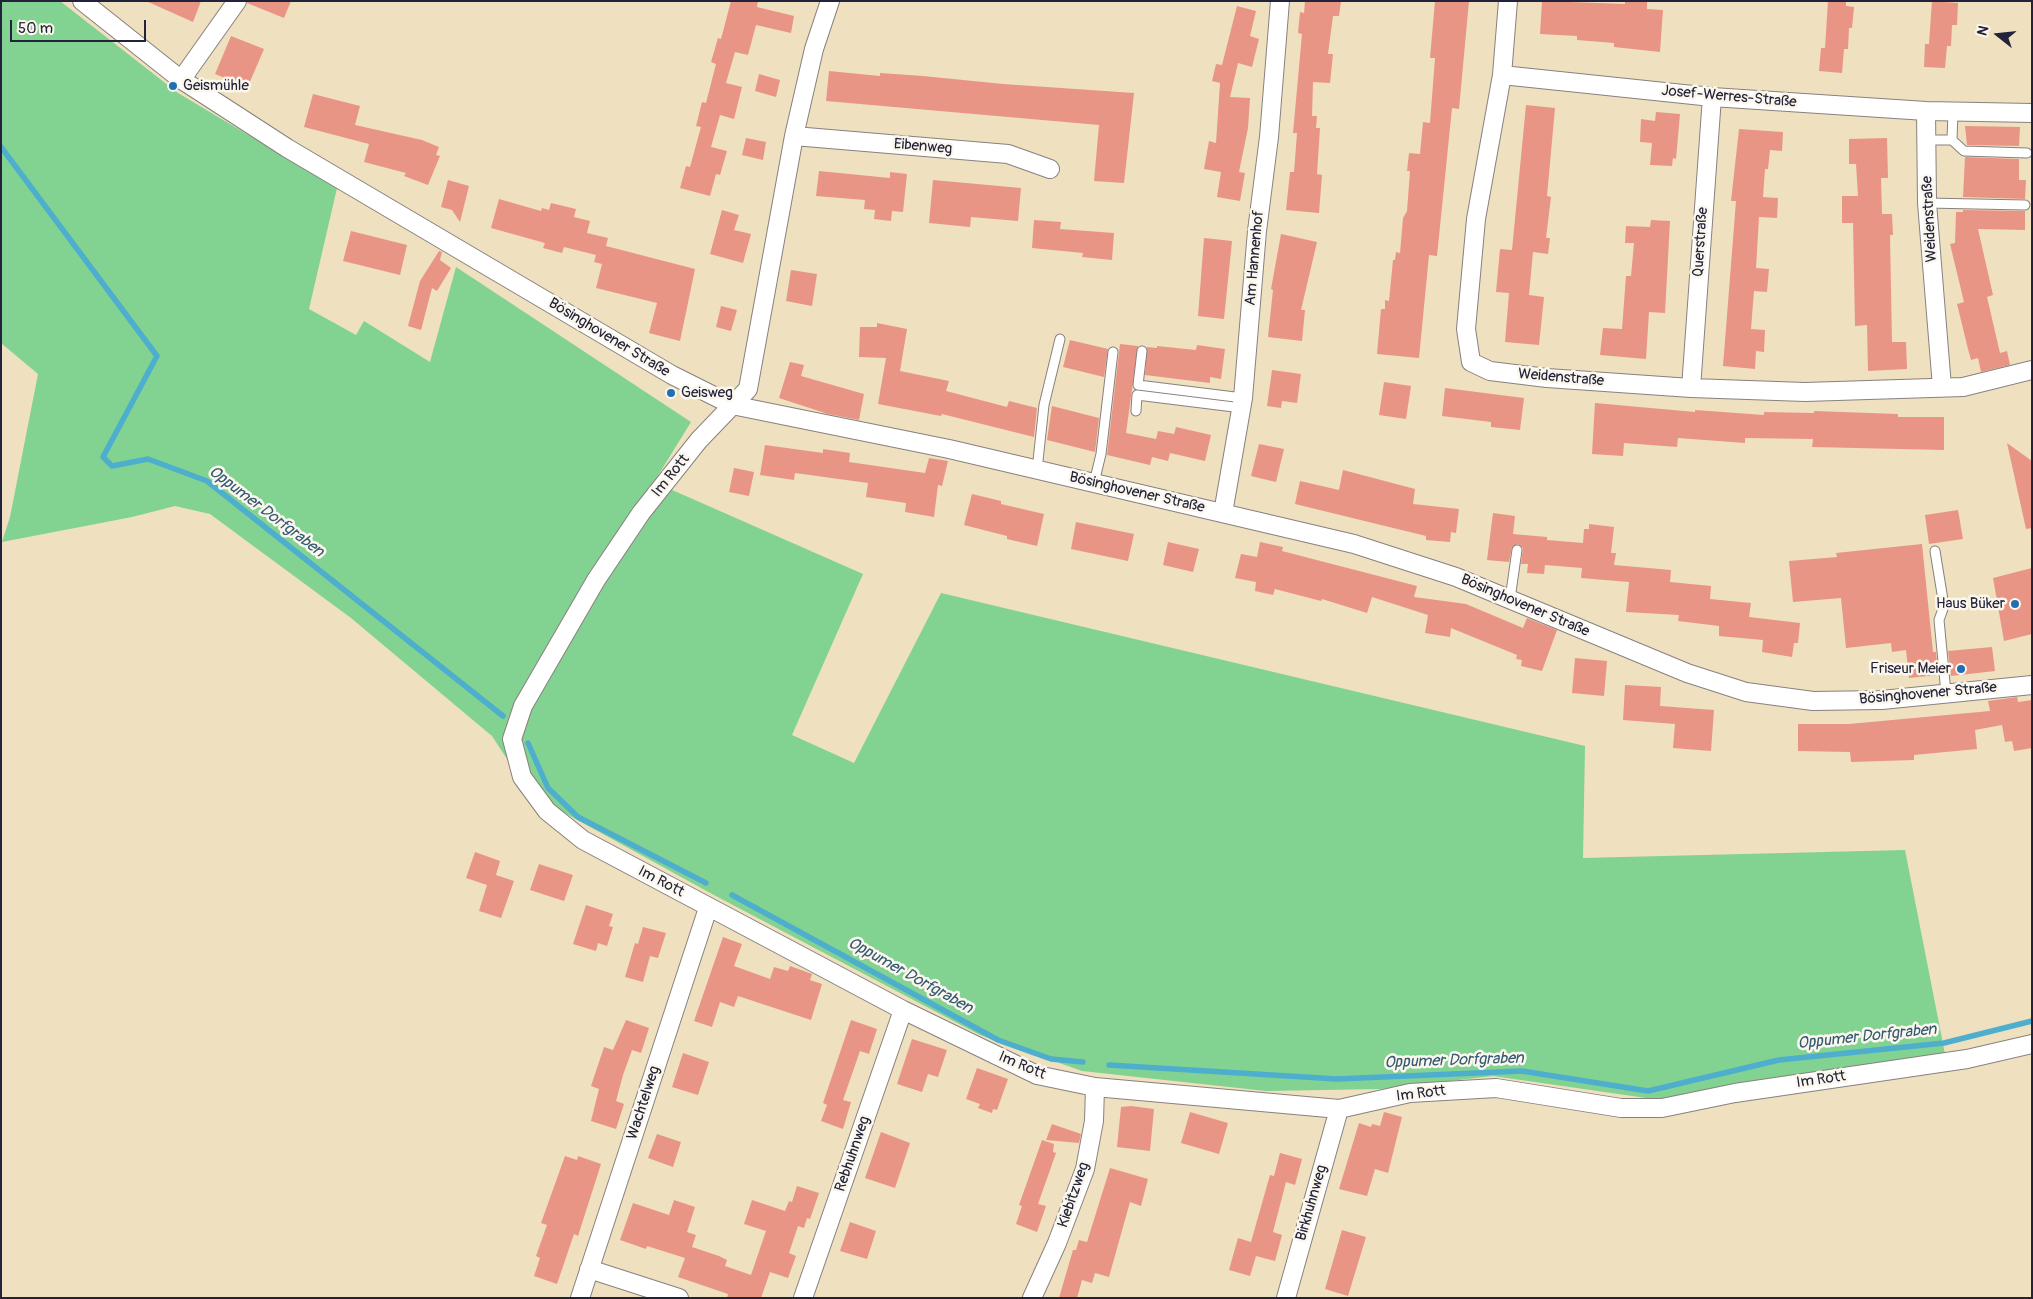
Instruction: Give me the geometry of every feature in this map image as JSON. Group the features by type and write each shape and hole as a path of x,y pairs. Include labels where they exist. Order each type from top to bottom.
{"street":[{"name":"Bösinghovener Straße","path":"82,1 181,80 287,148 672,376 732,405 949,449 1354,544 1456,577 1687,673 1746,692 1813,701 1882,700 2032,685"},
{"path":"181,80 237,1"},
{"path":"732,405 748,389 794,136 814,49 830,1"},
{"name":"Am Hannenhof","path":"1223,513 1242,403 1257,231 1269,138 1280,1"},
{"path":"1502,75 1508,1"},
{"name":"Josef-Werres-Straße","path":"1502,75 1712,96 1926,112 2032,113"},
{"name":"Weidenstraße","path":"1502,75 1476,219 1466,329 1471,362 1490,371 1546,378 1691,388 1805,392 1942,386 1963,387 2032,370"},
{"name":"Querstraße","path":"1691,388 1712,96"},
{"name":"Weidenstraße","path":"1926,112 1927,203 1942,386"},
{"name":"Eibenweg","path":"794,136 1008,154 1050,169"},
{"name":"Im Rott","path":"732,405 699,440 641,513 601,572 523,706 512,739 522,777 548,811 583,840 903,1010 1037,1075 1095,1087 1339,1109 1410,1093 1496,1088 1621,1108 1662,1108 1736,1093 1967,1059 2032,1044"},
{"name":"Wachtelweg","path":"580,1298 708,908"},
{"name":"Rebhuhnweg","path":"803,1298 903,1010"},
{"name":"Kiebitzweg","path":"1032,1298 1057,1243 1085,1169 1094,1121 1095,1087"},
{"name":"Birkhuhnweg","path":"1286,1298 1339,1109"},
{"path":"589,1269 679,1298"}],"lane":[{"path":"1952,140 1953,112"},
{"path":"1926,140 1952,140 1964,151 2027,153"},
{"path":"1927,203 2025,205"},
{"path":"1037,470 1044,405 1060,339"},
{"path":"1142,350 1138,385 1242,403"},
{"path":"1094,483 1101,454 1113,352"},
{"path":"1136,411 1137,395 1242,403"},
{"path":"1510,599 1517,550"},
{"path":"1935,551 1944,606 1939,620 1946,693"}],"green space":[{"path":"1,1 60,1 178,93 337,188 309,309 356,335 364,321 430,362 456,267 691,422 654,482 863,574 792,735 854,763 941,593 1585,746 1583,858 1905,850 1945,1054 1660,1100 1493,1076 1381,1089 1266,1091 1082,1071 980,1035 712,894 561,811 507,759 492,736 351,618 210,514 175,506 132,517 2,542 10,517 38,374 1,343"}],"building":[{"path":"146,1 201,1 193,22"},
{"path":"248,1 291,1 284,18 247,3"},
{"path":"731,1 758,1 757,7 794,16 791,33 756,25 748,55 735,52 726,83 742,87 734,119 720,115 711,147 727,151 720,175 716,174 710,196 680,188 686,166 690,167 701,127 696,126 702,102 706,103 716,64 711,62 718,38 721,39"},
{"path":"1305,1 1341,1 1339,16 1333,16 1328,54 1333,54 1330,83 1313,82 1312,116 1317,116 1316,128 1320,128 1317,174 1322,175 1319,213 1286,210 1290,172 1294,172 1297,133 1293,133 1302,34 1298,33 1300,12 1304,13"},
{"path":"1435,1 1469,1 1459,109 1452,108 1437,256 1429,255 1419,358 1377,354 1381,309 1385,309 1385,300 1389,301 1393,260 1395,260 1396,252 1400,253 1403,218 1407,211 1410,171 1407,171 1409,153 1420,154 1423,122 1430,123 1435,58 1430,58"},
{"path":"1542,1 1625,4 1625,1 1647,1 1647,9 1663,10 1660,52 1614,47 1614,43 1577,40 1577,36 1540,34"},
{"path":"1828,1 1846,1 1846,6 1854,7 1852,28 1849,28 1848,49 1844,49 1842,73 1819,71 1821,48 1825,48"},
{"path":"1932,1 1958,3 1957,25 1952,25 1951,46 1947,46 1945,68 1924,67 1925,44 1929,44"},
{"path":"1237,6 1256,11 1250,36 1259,39 1252,67 1238,63 1230,97 1250,98 1248,128 1239,172 1245,173 1240,201 1217,197 1221,172 1204,169 1209,141 1216,143 1220,83 1212,81 1216,64 1222,65"},
{"path":"231,36 264,49 249,84 246,83 243,91 223,83 225,78 215,74"},
{"path":"829,71 880,76 880,73 923,76 1003,84 1134,93 1124,183 1094,181 1099,125 826,101"},
{"path":"759,74 780,80 776,97 755,91"},
{"path":"313,94 360,106 355,125 422,140 439,147 436,155 440,156 428,185 404,176 406,173 364,162 369,144 304,127"},
{"path":"1526,105 1555,108 1547,196 1551,197 1546,238 1550,238 1548,254 1533,252 1529,295 1544,297 1539,345 1505,342 1509,293 1496,292 1500,249 1512,250"},
{"path":"1656,112 1680,114 1676,159 1673,158 1672,166 1650,165 1652,143 1640,142 1641,119 1655,121"},
{"path":"1965,126 2020,127 2019,146 1967,145"},
{"path":"1739,129 1783,132 1782,151 1770,150 1768,169 1765,169 1763,197 1778,198 1777,218 1759,217 1756,268 1769,269 1767,292 1754,291 1751,329 1765,330 1764,352 1756,351 1755,369 1723,366 1736,201 1731,201"},
{"path":"746,138 766,142 763,160 742,155"},
{"path":"1887,138 1888,178 1881,178 1882,214 1892,214 1893,235 1890,235 1892,342 1906,342 1907,369 1868,371 1867,325 1855,326 1853,223 1842,223 1842,196 1858,196 1856,164 1849,164 1849,139"},
{"path":"1965,157 2019,159 2019,180 2026,180 2025,199 1963,197"},
{"path":"819,171 890,178 890,172 907,174 903,212 892,211 891,221 874,219 875,210 864,209 865,200 816,196"},
{"path":"448,180 469,186 460,222 452,210 441,207"},
{"path":"933,180 1021,188 1018,221 971,217 970,227 929,223"},
{"path":"499,199 541,211 542,208 549,210 551,203 576,209 574,217 590,221 587,233 608,238 606,246 695,269 680,341 649,333 657,303 596,288 602,264 594,262 596,255 564,247 562,253 543,248 545,243 491,228"},
{"path":"722,210 739,215 734,230 751,234 743,263 710,254"},
{"path":"1963,210 2025,211 2025,230 1978,229 1993,295 1987,297 2000,353 2007,351 2010,365 1981,372 1978,358 1971,360 1957,304 1964,302 1950,244 1955,243 1956,212 1963,212"},
{"path":"1034,220 1061,222 1060,229 1114,233 1112,260 1082,257 1083,253 1032,248"},
{"path":"1651,220 1670,221 1665,313 1649,312 1646,359 1600,355 1603,328 1622,329 1626,276 1631,276 1634,243 1625,243 1626,226 1650,227"},
{"path":"351,231 407,245 400,275 343,261"},
{"path":"1281,234 1317,242 1301,310 1305,310 1302,341 1268,337 1273,290 1271,289"},
{"path":"1204,238 1232,241 1224,319 1198,316"},
{"path":"439,251 442,252 440,260 451,268 437,291 432,288 421,330 408,326 420,281"},
{"path":"791,270 817,274 812,306 786,301"},
{"path":"721,306 737,310 731,331 716,327"},
{"path":"877,323 907,329 900,371 949,381 946,391 1007,407 1009,401 1037,408 1034,437 942,414 941,416 878,404 886,358 859,357 860,327 877,327"},
{"path":"1070,340 1108,349 1104,377 1063,367"},
{"path":"1120,344 1138,346 1126,433 1156,439 1158,431 1174,434 1176,427 1211,435 1205,461 1170,453 1168,461 1152,457 1150,465 1107,455"},
{"path":"1197,345 1225,349 1221,379 1210,377 1210,383 1145,375 1147,347 1157,348 1157,346 1196,350"},
{"path":"790,362 804,365 801,376 864,394 859,420 828,414 779,398"},
{"path":"1272,370 1301,374 1297,403 1282,401 1281,408 1267,406"},
{"path":"1384,382 1411,386 1406,419 1379,415"},
{"path":"1445,388 1524,398 1520,430 1491,427 1491,422 1442,416"},
{"path":"1595,403 1695,412 1695,410 1764,415 1764,412 1814,413 1814,411 1898,414 1898,417 1944,417 1944,450 1812,447 1813,439 1745,438 1745,443 1678,438 1677,447 1624,443 1623,456 1592,454"},
{"path":"1052,406 1099,418 1095,452 1047,440"},
{"path":"2007,443 2032,461 2032,528 2026,529"},
{"path":"1259,444 1284,449 1276,482 1251,476"},
{"path":"765,445 823,453 823,449 850,453 849,462 925,473 929,458 948,461 942,486 938,485 934,517 905,512 906,503 866,497 868,483 795,473 794,480 760,475"},
{"path":"734,468 754,472 749,496 729,492"},
{"path":"1343,470 1415,489 1413,504 1459,509 1456,533 1451,532 1450,542 1426,540 1426,536 1295,504 1300,481 1339,490"},
{"path":"972,494 1001,501 1001,504 1044,514 1037,546 1007,539 1007,536 964,525"},
{"path":"1958,510 1963,539 1929,544 1925,515"},
{"path":"1493,513 1515,516 1513,534 1547,537 1547,540 1583,543 1584,529 1589,529 1589,524 1614,527 1611,553 1616,553 1614,565 1671,570 1670,582 1711,586 1710,599 1751,603 1749,617 1800,623 1798,643 1794,643 1792,657 1762,652 1763,640 1719,636 1719,626 1678,621 1679,615 1626,612 1629,582 1581,578 1582,568 1545,565 1544,574 1527,573 1528,564 1521,564 1523,548 1518,544 1512,547 1509,562 1487,560"},
{"path":"1076,522 1134,534 1128,561 1071,549"},
{"path":"1168,542 1199,549 1193,572 1163,565"},
{"path":"1260,542 1283,547 1282,551 1417,586 1414,597 1466,604 1523,628 1527,618 1557,630 1542,671 1521,666 1522,660 1516,659 1517,655 1451,628 1450,637 1425,633 1428,615 1372,597 1367,613 1322,599 1321,601 1275,589 1273,595 1255,591 1256,582 1235,578 1241,554 1257,557"},
{"path":"1922,544 1933,652 1936,652 1938,675 1909,678 1906,650 1892,652 1891,643 1846,648 1841,598 1793,602 1789,561 1837,557 1836,553"},
{"name":"Haus Büker","path":"2032,568 2032,634 2004,641 1993,578"},
{"path":"1992,647 1995,671 1951,676 1948,651"},
{"path":"1575,658 1607,661 1604,696 1572,693"},
{"path":"1625,685 1661,687 1660,706 1714,710 1711,751 1673,748 1675,724 1623,720"},
{"path":"2017,697 2018,702 2032,700 2032,748 2014,751 2012,741 2005,742 2002,725 1975,730 1977,749 1914,755 1914,760 1851,762 1850,752 1798,751 1798,724 1849,724 1990,711 1988,701"},
{"path":"475,852 500,861 496,875 514,881 501,918 479,911 487,885 466,878"},
{"path":"539,864 573,875 564,901 530,890"},
{"path":"586,905 613,914 609,926 613,927 607,946 598,943 596,951 573,944"},
{"path":"643,927 666,933 658,958 650,956 643,982 625,977 635,943 638,944"},
{"path":"723,937 742,944 734,966 770,979 774,967 788,971 790,966 812,974 810,980 822,984 811,1020 738,996 734,1007 720,1002 712,1027 694,1021"},
{"path":"626,1020 649,1028 641,1053 632,1050 623,1075 616,1101 624,1104 616,1129 591,1121 599,1089 591,1086 604,1047 613,1050"},
{"path":"851,1020 877,1029 869,1054 860,1051 843,1100 851,1102 843,1129 821,1121 827,1105 823,1103"},
{"path":"912,1039 947,1050 938,1077 928,1074 922,1092 897,1084"},
{"path":"683,1053 709,1062 698,1095 672,1087"},
{"path":"977,1068 1008,1079 997,1110 993,1109 992,1113 978,1108 980,1104 966,1099"},
{"path":"1131,1106 1154,1109 1150,1151 1117,1147 1121,1107"},
{"path":"1190,1112 1228,1123 1219,1154 1181,1143"},
{"path":"1384,1112 1402,1117 1388,1173 1375,1169 1367,1196 1339,1189 1359,1123 1371,1127 1372,1124 1380,1126"},
{"path":"1052,1124 1081,1134 1079,1143 1046,1140"},
{"path":"881,1132 910,1143 895,1188 865,1178"},
{"path":"657,1134 681,1142 673,1167 648,1158"},
{"path":"1042,1140 1054,1144 1053,1152 1056,1153 1038,1204 1046,1206 1037,1232 1016,1224 1022,1206 1019,1205"},
{"path":"1280,1153 1302,1159 1295,1185 1286,1182 1273,1232 1282,1235 1275,1261 1256,1256 1250,1276 1229,1270 1238,1238 1251,1242 1270,1175 1274,1176"},
{"path":"565,1156 577,1160 578,1156 601,1164 578,1236 574,1234 557,1284 534,1276 540,1258 536,1256 547,1225 541,1223"},
{"path":"1110,1168 1148,1179 1141,1206 1130,1202 1109,1277 1095,1273 1092,1283 1082,1280 1077,1298 1059,1298 1073,1250 1076,1250 1079,1240 1087,1242"},
{"path":"797,1186 819,1193 810,1219 807,1218 804,1228 798,1226 789,1253 796,1256 788,1278 770,1272 761,1298 727,1298 728,1294 678,1277 685,1258 647,1246 646,1249 620,1240 633,1203 669,1215 674,1200 695,1207 687,1232 696,1235 692,1247 719,1256 727,1260 725,1266 751,1275 766,1231 744,1224 752,1200 785,1211 789,1201 792,1202"},
{"path":"850,1222 876,1231 867,1259 840,1251"},
{"path":"1342,1230 1366,1237 1348,1296 1325,1289"}],"waterway":[{"name":"Oppumer Dorfgraben","path":"1,147 157,356 103,457 112,466 148,459 207,481 503,716"},
{"name":"Oppumer Dorfgraben","path":"528,743 548,788 578,817 706,883"},
{"name":"Oppumer Dorfgraben","path":"732,895 998,1040 1051,1059 1083,1062"},
{"name":"Oppumer Dorfgraben","path":"1109,1065 1337,1079 1522,1071 1648,1091 1779,1060 1944,1043 2032,1021"}],"place":[{"name":"Geismühle","path":"173,86"},
{"name":"Geisweg","path":"671,393"},
{"name":"Haus Büker","path":"2015,604"},
{"name":"Friseur Meier","path":"1961,669"}]}
